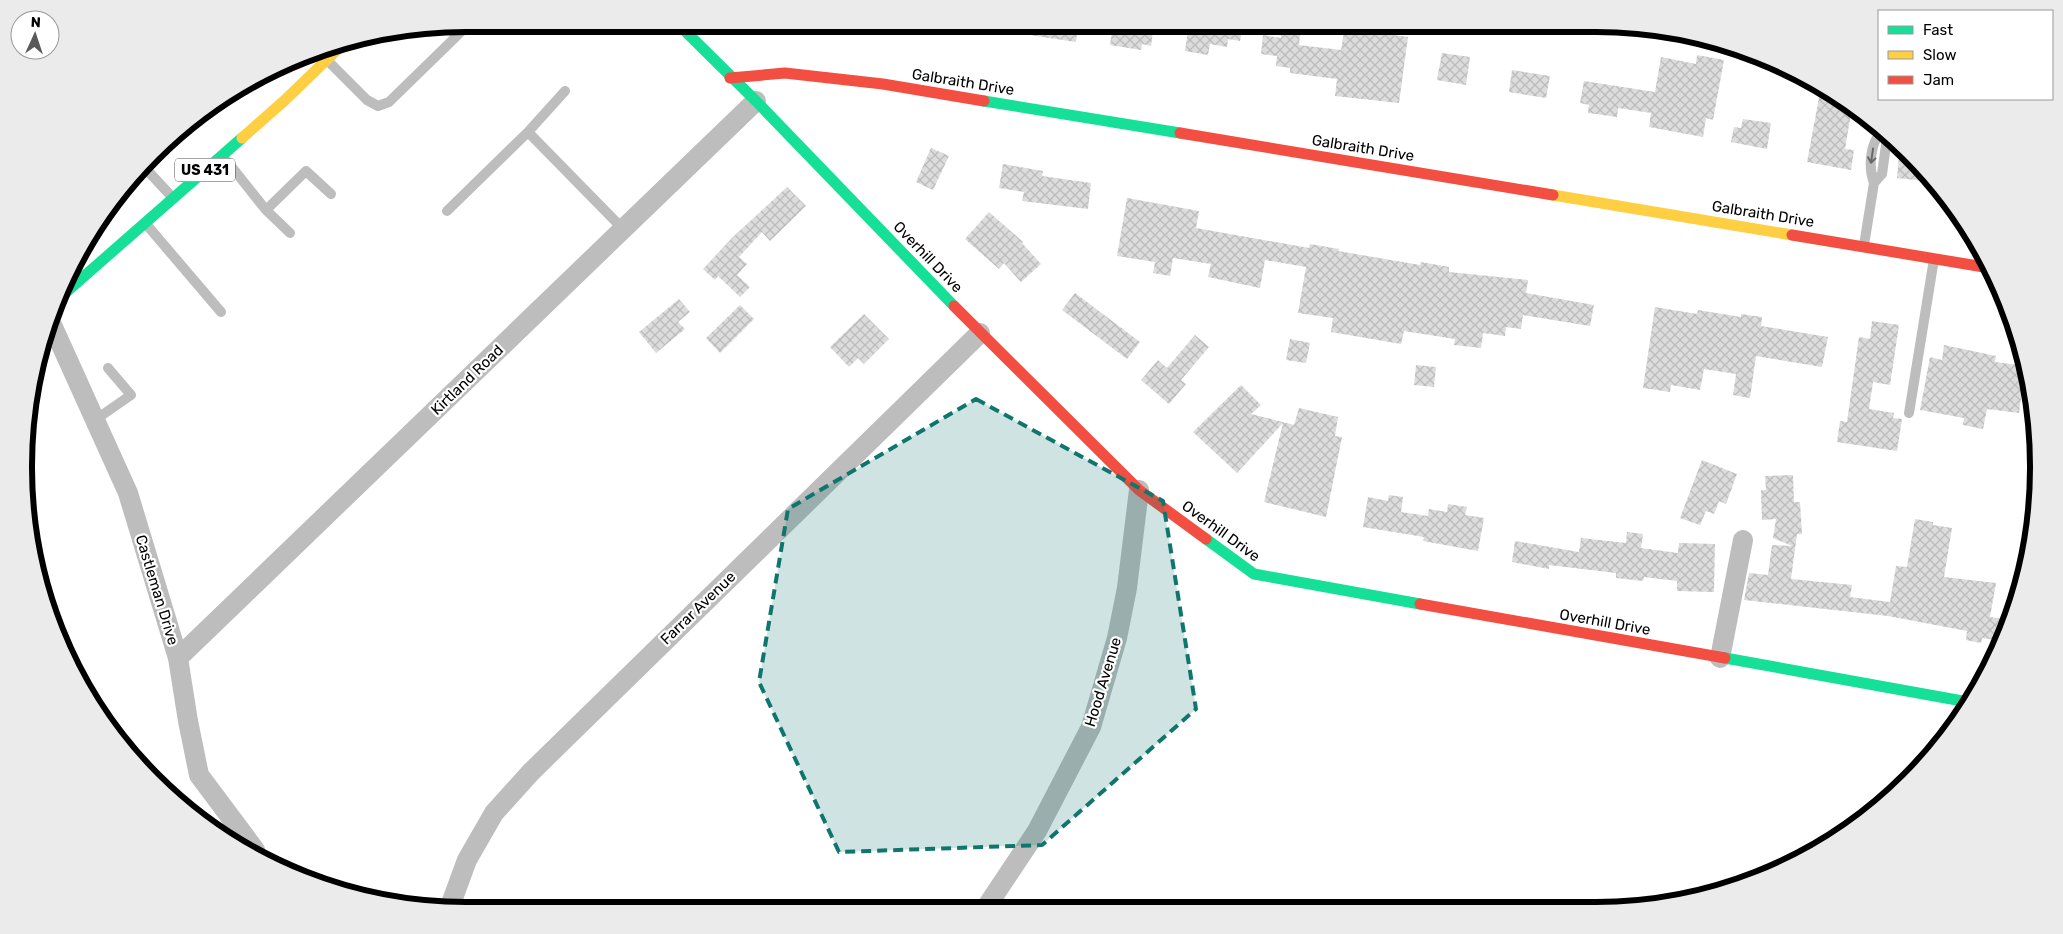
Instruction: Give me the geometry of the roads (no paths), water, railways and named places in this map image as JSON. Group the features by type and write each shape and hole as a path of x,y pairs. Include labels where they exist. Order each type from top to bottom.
{"street":[{"name":"Overhill Drive","path":"686,32 730,78 756,101 980,333 1139,490 1254,574 1961,701"},
{"name":"US 431","path":"72,287 173,199 333,54"},
{"name":"Galbraith Drive","path":"730,78 785,73 883,84 1981,266"},
{"name":"Kirtland Road","path":"178,658 756,101"},
{"name":"Castleman Drive","path":"54,332 128,493 178,658 199,775 250,843"},
{"name":"Farrar Avenue","path":"451,901 467,860 494,813 531,772 980,333"},
{"name":"Hood Avenue","path":"990,902 1037,831 1091,727 1117,638 1128,588 1139,490"},
{"path":"1720,658 1743,540"}],"lane":[{"path":"327,60 367,100 378,106 389,102 461,32"},
{"path":"447,211 528,132 565,91"},
{"path":"528,132 623,229"},
{"path":"1864,246 1874,183 1870,172 1875,139 1878,137"},
{"path":"222,155 266,210 290,233"},
{"path":"266,210 306,171 331,194"},
{"path":"149,172 173,199"},
{"path":"145,223 221,312"},
{"path":"1909,413 1934,258"},
{"path":"95,420 131,395 108,368"}]}
